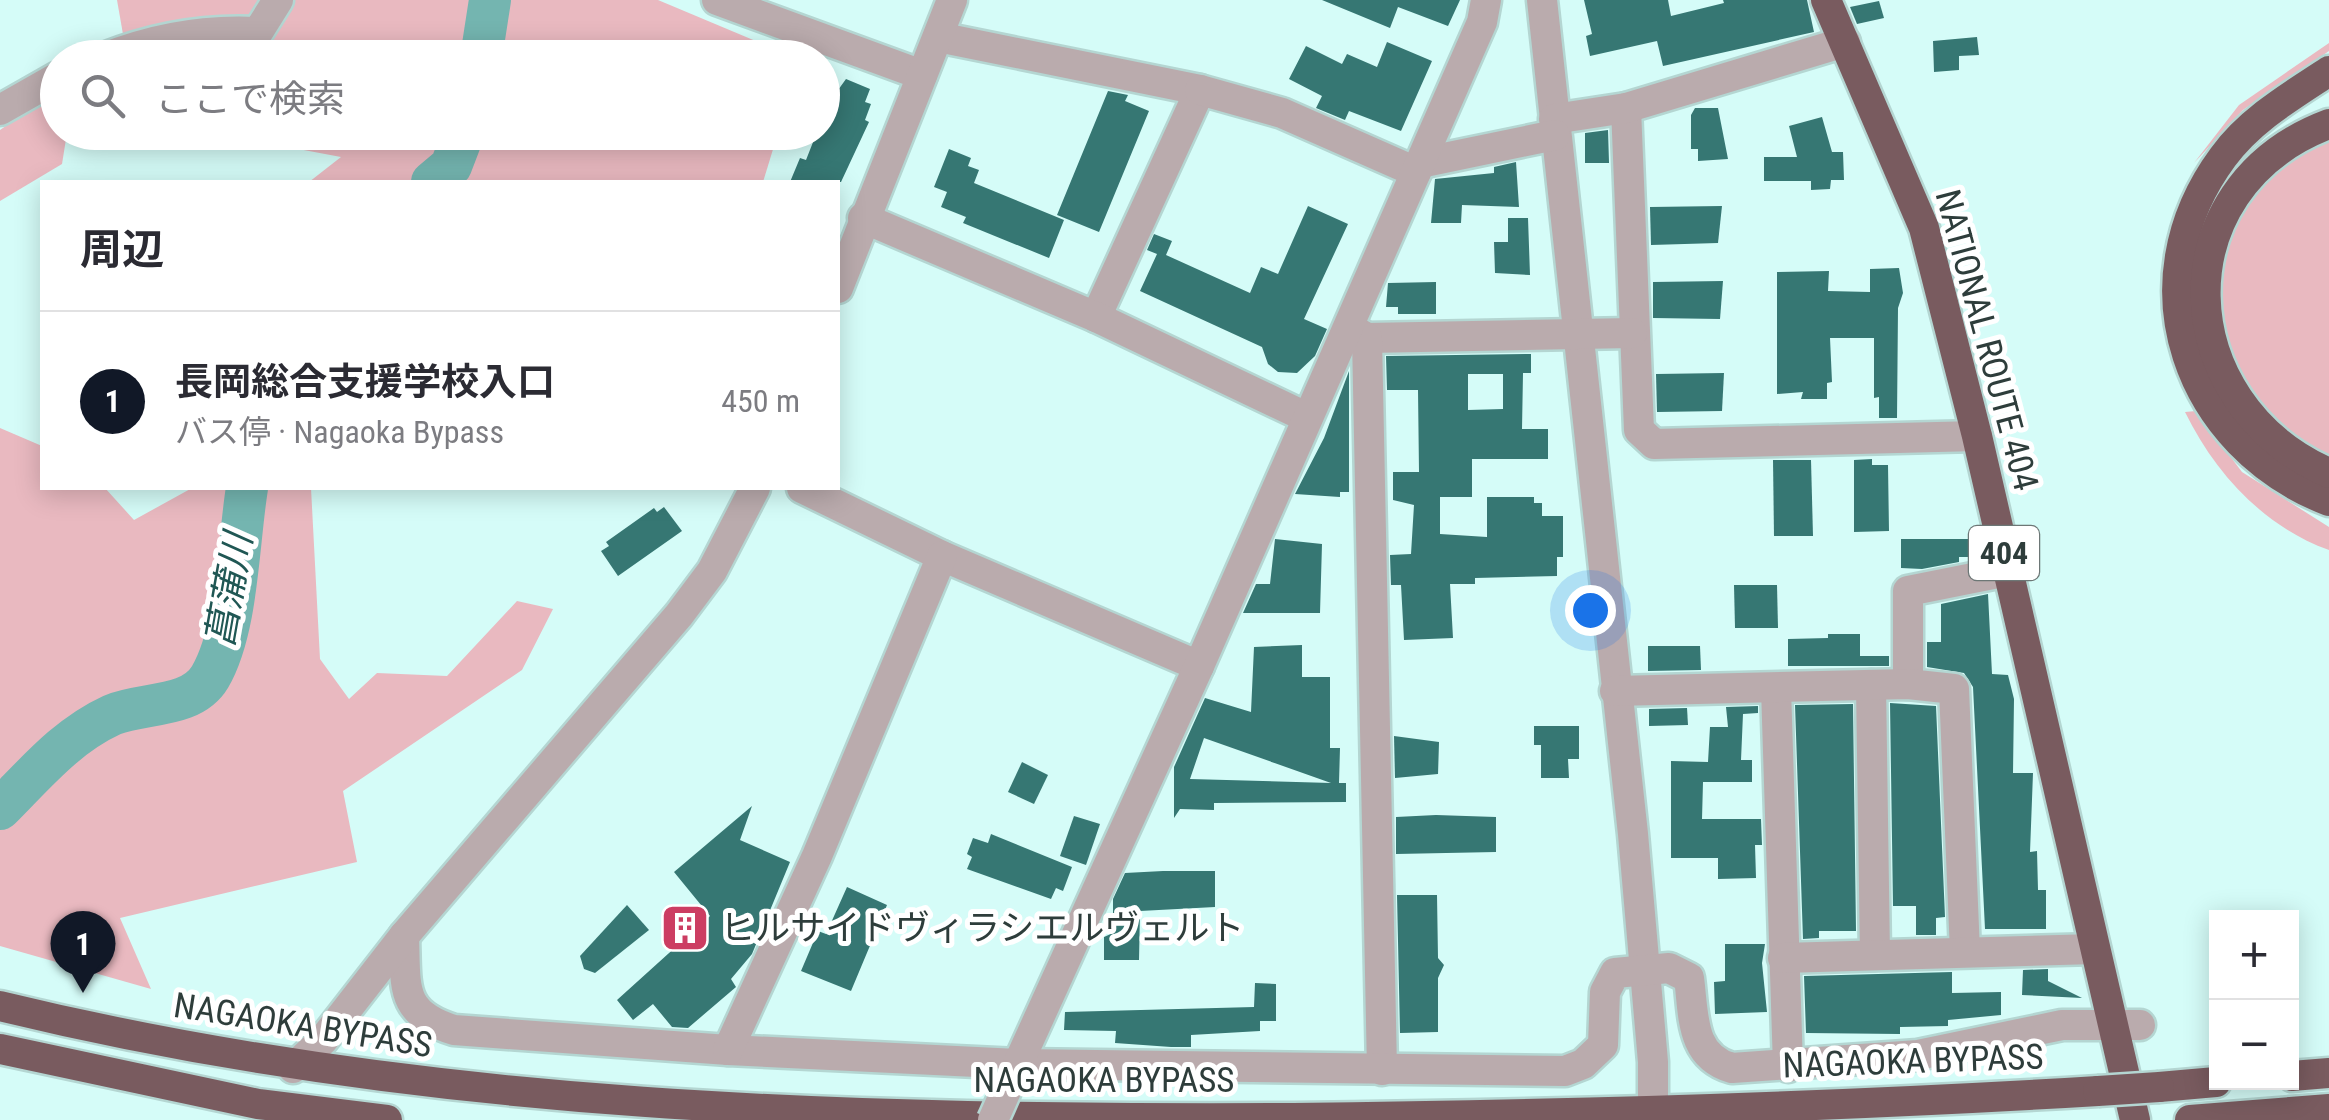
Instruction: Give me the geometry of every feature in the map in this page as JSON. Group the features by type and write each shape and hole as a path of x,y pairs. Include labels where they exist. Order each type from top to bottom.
{"highway":[{"name":"NATIONAL ROUTE 404","path":"1826,0 1924,228 1977,436 2095,949 2127,1026 2135,1120"},
{"path":"2329,71 2262,117 2223,157 2194,207 2184,240 2178,302 2188,358 2224,429 2263,467 2329,501"},
{"path":"2329,124 2280,148 2239,186 2212,243 2205,306 2217,357 2240,406 2279,445 2329,473"},
{"name":"NAGAOKA BYPASS","path":"0,1006 294,1068 578,1100 812,1114 1218,1119 1654,1109 2098,1092 2209,1083"},
{"path":"0,1048 242,1101 386,1120"},
{"path":"2299,1075 2329,1073"},
{"path":"2190,1120 2329,1110"}],"street":[{"path":"163,40 222,30 258,32 278,0"},
{"path":"717,0 826,40"},
{"path":"840,282 952,0"},
{"path":"994,1120 1199,666 1306,417 1358,333 1418,168 1482,22 1486,0"},
{"path":"1542,0 1646,970 1654,1109"},
{"path":"938,37 1200,90 1282,113 1418,168 1845,42"},
{"path":"840,45 922,75"},
{"path":"0,110 40,87"},
{"path":"1096,318 1200,90"},
{"path":"1626,108 1632,333 1639,430 1654,444 1977,436"},
{"path":"863,218 1096,318 1306,417"},
{"path":"1358,333 1632,333"},
{"path":"1358,333 1382,1070"},
{"path":"294,1068 322,1040 404,936 680,615 712,571 754,490"},
{"path":"806,490 942,556 1199,666"},
{"path":"728,1050 817,856 942,556"},
{"path":"1908,684 1908,591 2008,571"},
{"path":"1871,685 1876,954"},
{"path":"1615,692 1949,686 1957,694 1965,952"},
{"path":"1776,688 1788,1067"},
{"path":"404,936 409,999 415,1012 431,1023 454,1030 1015,1069 1565,1072 1583,1064 1602,1046 1607,982 1615,972 1646,970 1679,969 1689,978 1697,1038 1715,1063 1732,1068 1918,1056 2062,1025 2127,1026"},
{"path":"1783,958 2095,949"}],"shaded area":[{"path":"117,0 658,0 753,40 124,40"},
{"path":"2329,43 2329,51 2243,110 2194,163 2239,105"},
{"path":"39,103 40,150 64,150 62,164 0,201 0,130"},
{"path":"2329,141 2329,460 2285,429 2249,389 2231,355 2221,318 2221,281 2228,245 2243,211 2266,181 2294,157"},
{"path":"304,150 773,150 764,180 312,180 341,157"},
{"path":"2196,411 2242,472 2329,527 2329,550 2283,527 2244,495 2211,456 2185,412"},
{"path":"0,428 40,445 40,490 107,490 134,520 188,490 311,490 320,659 349,699 377,673 447,676 517,601 553,609 522,670 343,791 357,862 120,918 151,989 0,946"}],"building":[{"path":"1322,0 1460,0 1448,26 1398,7 1390,28"},
{"path":"1584,0 1668,0 1671,16 1724,3 1723,0 1807,0 1814,32 1663,66 1657,41 1590,56 1586,36 1592,34"},
{"path":"1879,1 1884,18 1857,24 1850,7"},
{"path":"1977,37 1979,55 1959,56 1959,70 1934,72 1933,41"},
{"path":"1387,42 1432,61 1401,131 1349,111 1345,120 1316,108 1322,96 1289,79 1306,46 1342,64 1347,54 1377,67"},
{"path":"846,79 870,89 865,102 871,104 865,120 869,122 841,182 791,180 800,158 806,160 810,150 840,150 840,87"},
{"path":"1108,91 1128,95 1125,101 1149,111 1099,232 1057,215"},
{"path":"1695,108 1718,108 1728,159 1698,161 1698,149 1691,149 1691,115"},
{"path":"1822,117 1832,152 1843,152 1844,180 1831,180 1830,189 1811,190 1811,181 1764,181 1764,157 1797,157 1789,126"},
{"path":"1608,130 1609,163 1585,163 1585,133"},
{"path":"949,149 971,158 968,166 979,170 974,183 1064,220 1049,258 963,223 966,217 941,207 947,192 934,187"},
{"path":"1516,162 1519,207 1462,205 1461,223 1431,223 1435,179 1494,173 1494,167"},
{"path":"1308,206 1348,224 1304,319 1327,329 1315,356 1297,373 1278,372 1268,364 1262,347 1140,291 1157,254 1147,250 1154,234 1172,241 1166,255 1250,293 1261,267 1278,274"},
{"path":"1722,206 1718,243 1651,245 1650,207"},
{"path":"1508,218 1528,218 1530,275 1495,273 1494,242 1508,242"},
{"path":"1899,268 1903,293 1898,308 1897,418 1879,418 1879,397 1874,398 1874,338 1830,338 1832,382 1827,383 1827,399 1801,399 1803,392 1777,394 1777,272 1829,271 1828,291 1870,292 1870,269"},
{"path":"1723,281 1720,319 1653,318 1653,282"},
{"path":"1436,282 1436,314 1398,314 1398,307 1386,307 1388,283"},
{"path":"1531,354 1531,373 1523,373 1522,429 1548,429 1548,459 1472,459 1472,497 1440,497 1440,534 1487,537 1487,497 1534,497 1534,503 1542,503 1542,516 1563,516 1563,557 1557,557 1557,576 1475,578 1475,584 1450,584 1453,638 1404,640 1401,585 1391,585 1390,555 1411,554 1414,505 1393,500 1393,472 1419,472 1418,390 1387,390 1386,356","holes":["1468,374 1503,374 1503,409 1468,410"]},
{"path":"1349,371 1349,492 1340,492 1340,497 1295,494 1324,438"},
{"path":"1724,373 1722,411 1657,412 1656,374"},
{"path":"1872,459 1872,465 1888,465 1889,531 1854,532 1854,460"},
{"path":"1773,460 1811,460 1813,536 1774,536"},
{"path":"664,507 682,531 618,576 601,551 609,546 606,542 654,508 657,512"},
{"path":"1275,539 1322,544 1320,613 1243,613 1256,584 1270,584"},
{"path":"1901,539 1977,539 1977,557 1959,557 1959,562 1922,569 1901,568"},
{"path":"1734,585 1777,585 1778,628 1735,628"},
{"path":"1988,594 1992,674 2008,675 2014,699 2013,773 2033,773 2030,852 2037,851 2038,890 2046,890 2046,929 1985,929 1973,687 1964,673 1927,667 1927,642 1941,642 1941,604"},
{"path":"1828,634 1860,634 1860,656 1889,656 1889,666 1788,666 1788,639 1828,638"},
{"path":"1302,645 1302,677 1330,677 1330,748 1340,748 1339,783 1346,783 1346,802 1214,803 1214,810 1180,809 1174,818 1174,767 1205,698 1251,712 1254,647","holes":["1204,738 1331,783 1190,779"]},
{"path":"1648,646 1700,646 1701,670 1648,671"},
{"path":"1890,703 1936,706 1945,917 1936,918 1936,935 1916,935 1916,906 1893,906"},
{"path":"1853,704 1856,931 1819,931 1819,938 1803,939 1795,705"},
{"path":"1758,706 1758,713 1743,714 1741,760 1752,760 1752,782 1703,782 1702,819 1761,819 1762,845 1755,845 1756,878 1718,879 1718,858 1671,858 1671,761 1708,762 1710,727 1728,727 1726,707"},
{"path":"1687,708 1688,725 1649,726 1649,709"},
{"path":"1534,726 1579,726 1579,759 1568,759 1569,778 1541,778 1541,745 1534,745"},
{"path":"1394,736 1439,742 1438,774 1395,778"},
{"path":"1022,762 1048,775 1034,804 1008,792"},
{"name":"ヒルサイドヴィラシエルヴェルト","path":"752,806 740,840 790,862 752,954 731,979 736,987 688,1028 672,1027 653,1004 633,1020 617,1000 710,916 674,872"},
{"path":"1074,816 1100,824 1086,865 1060,856"},
{"path":"1396,817 1496,817 1496,852 1396,854"},
{"path":"991,834 1072,867 1063,891 1056,888 1051,899 967,869 973,838 988,843"},
{"path":"1215,871 1215,907 1140,911 1139,960 1104,960 1104,937 1113,933 1113,899 1125,873"},
{"path":"847,887 887,905 851,991 801,971 818,931 826,934"},
{"path":"1397,895 1437,895 1438,958 1444,965 1438,978 1438,1032 1400,1033"},
{"path":"627,905 649,930 595,973 584,969 580,956"},
{"path":"1725,944 1765,944 1762,963 1767,1012 1715,1014 1714,982 1725,981"},
{"path":"2048,969 2048,981 2082,998 2022,995 2023,970"},
{"path":"1952,972 1952,993 2001,992 2001,1015 1948,1020 1948,1026 1900,1027 1900,1034 1806,1033 1804,976"},
{"path":"1255,983 1276,984 1276,1021 1260,1021 1260,1031 1191,1035 1191,1047 1171,1047 1115,1043 1116,1031 1064,1030 1065,1012 1254,1007"}],"waterway":[{"name":"菖蒲川","path":"484,40 490,0"},
{"name":"菖蒲川","path":"434,180 451,166 457,150"},
{"name":"菖蒲川","path":"0,809 52,757 95,724 124,711 179,700 202,687 210,677 232,611 247,490"}],"place":[{"name":"ヒルサイドヴィラシエルヴェルト","path":"685,928"},
{"name":"長岡総合支援学校入口","path":"83,993"}]}
